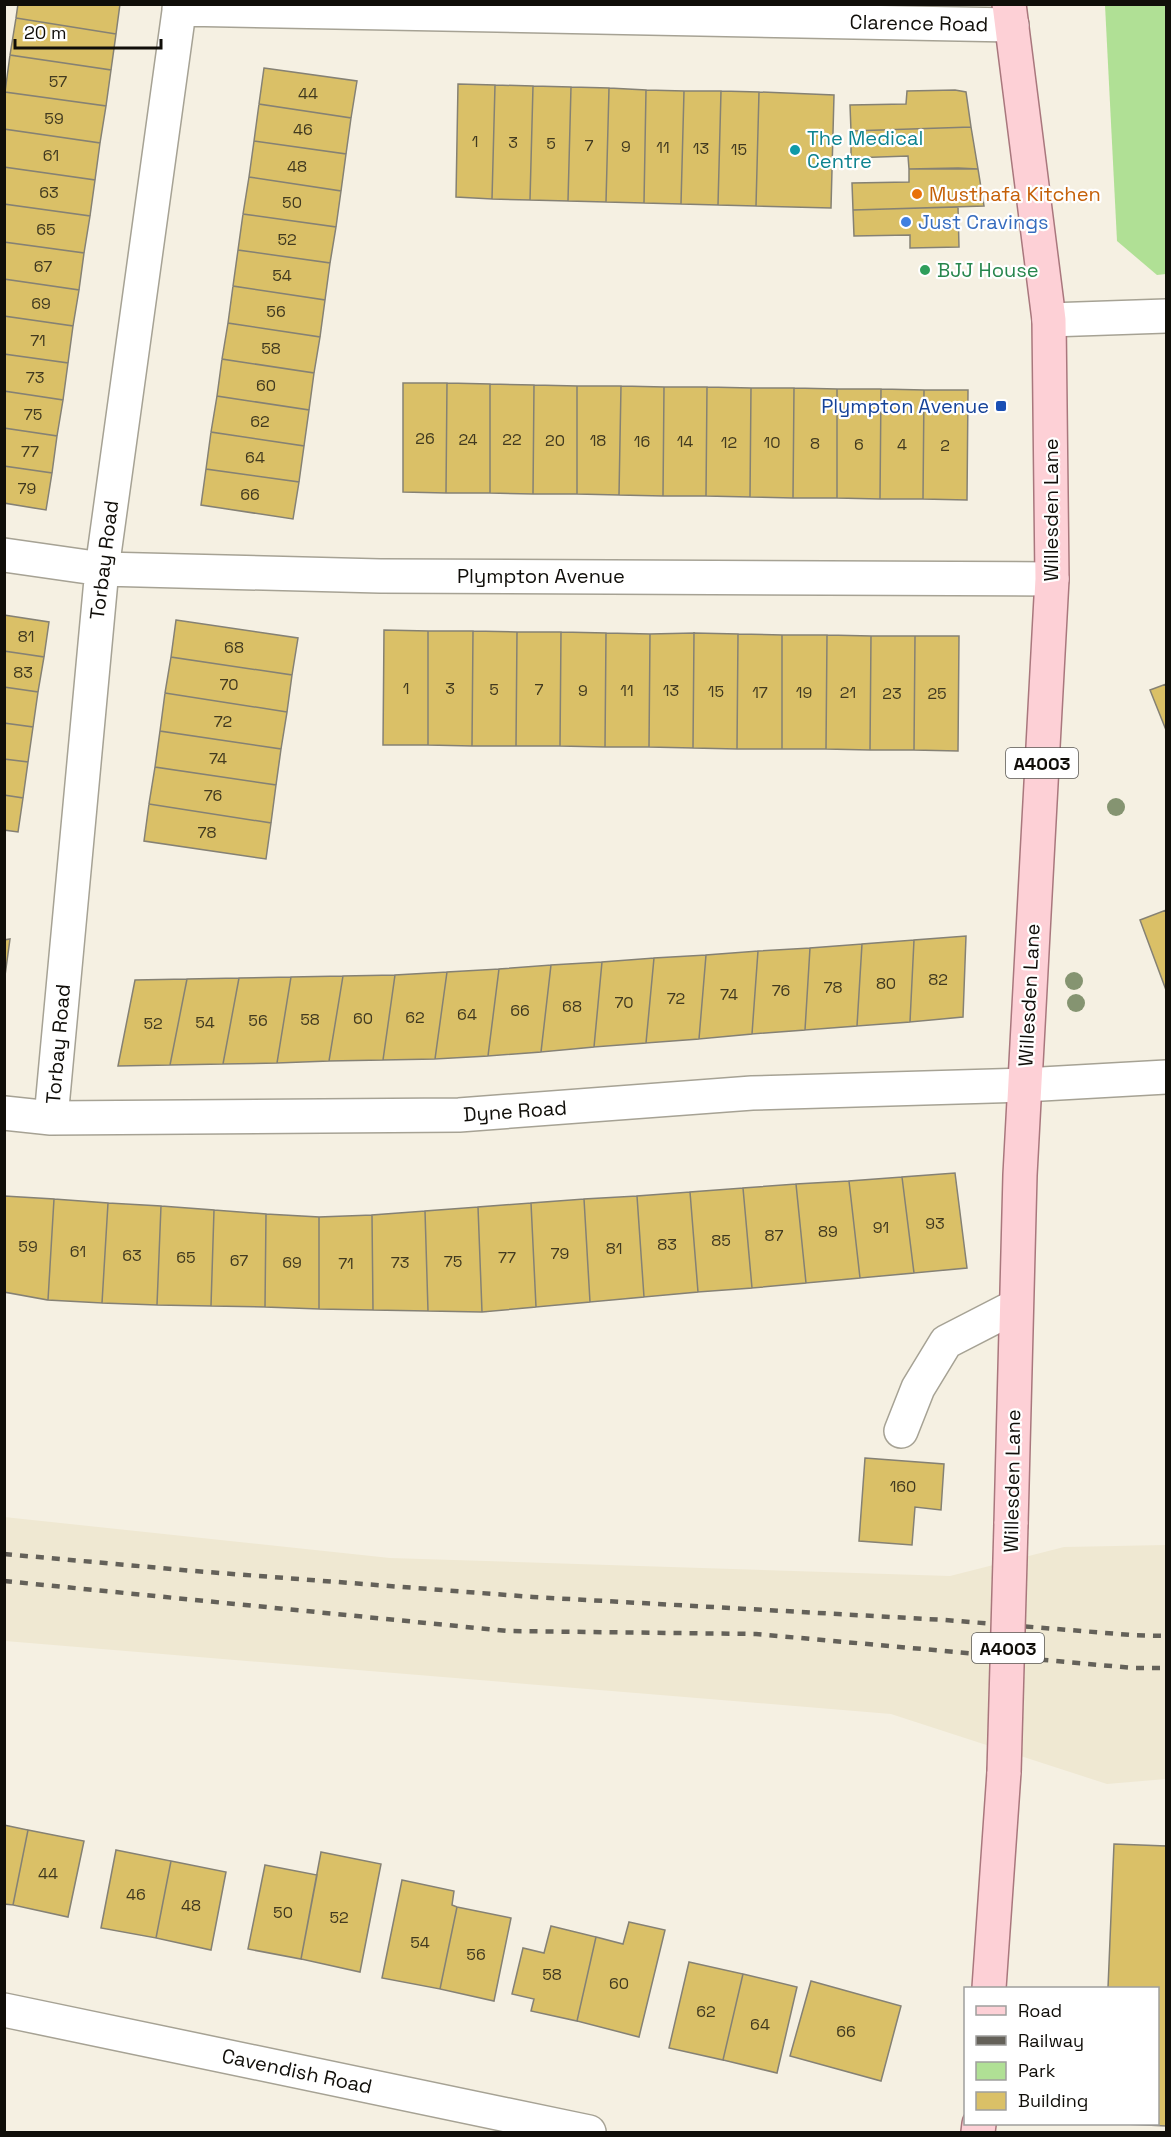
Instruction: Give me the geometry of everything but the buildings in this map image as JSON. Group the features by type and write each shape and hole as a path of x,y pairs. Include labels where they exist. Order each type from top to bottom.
{"main road":[{"name":"Willesden Lane","path":"989,1987 1004,1772 1024,1084 1052,579 1049,321 1010,15"}],"street":[{"name":"Clarence Road","path":"179,7 1010,15"},
{"name":"Torbay Road","path":"51,1118 102,569 179,7"},
{"path":"1049,321 1167,316"},
{"name":"Plympton Avenue","path":"4,555 102,569 391,576 1052,579"},
{"name":"Dyne Road","path":"4,1113 51,1118 459,1115 752,1093 1167,1077"},
{"path":"901,1431 918,1388 946,1342 1016,1306"},
{"name":"Cavendish Road","path":"4,2010 589,2133"}],"shaded area":[{"path":"4,1517 390,1558 950,1576 1064,1547 1166,1545 1166,1779 1107,1784 891,1714 5,1641"}],"green space":[{"path":"1105,5 1166,5 1166,274 1157,275 1117,241"}],"railway":[{"path":"4,1554 533,1597 945,1620 1166,1636"},
{"path":"4,1581 507,1631 756,1634 1133,1668 1166,1668"}],"place":[{"name":"The Medical Centre","path":"795,150"},
{"name":"Musthafa Kitchen","path":"917,194"},
{"name":"Just Cravings","path":"906,222"},
{"name":"BJJ House","path":"925,270"},
{"name":"Plympton Avenue","path":"1001,406"}]}
